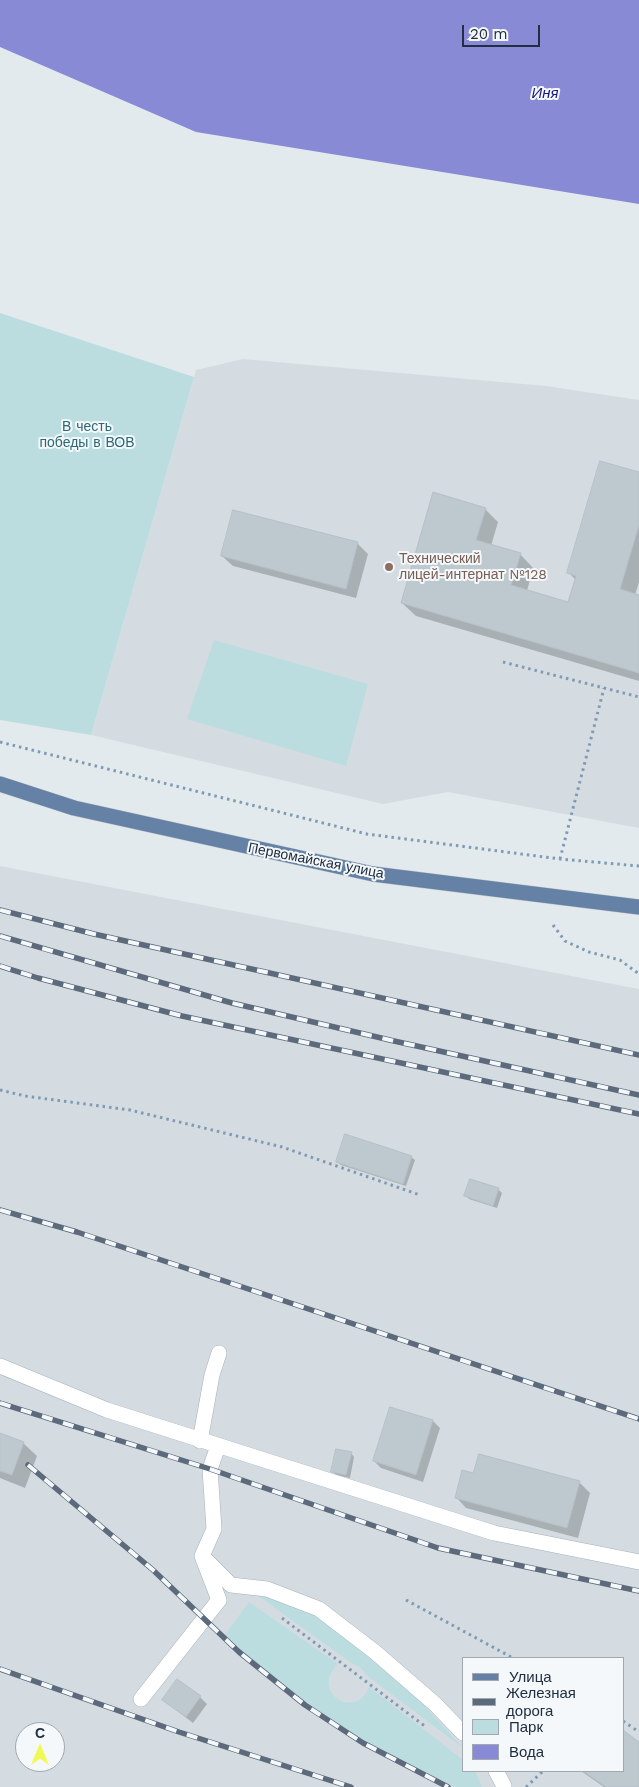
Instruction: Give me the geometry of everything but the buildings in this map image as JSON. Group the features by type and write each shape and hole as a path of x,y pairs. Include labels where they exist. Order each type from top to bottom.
{"main road":[{"name":"Первомайская улица","path":"0,784 74,808 373,874 639,907"}],"lane":[{"path":"200,1441 212,1375 219,1353"},
{"path":"0,1366 108,1410 200,1441 494,1533 639,1562"},
{"path":"141,1699 219,1600 202,1556 214,1529 210,1469 218,1446"},
{"path":"202,1556 231,1585 267,1589 319,1609 375,1652 435,1704 462,1732"},
{"path":"497,1772 504,1786"}],"path":[{"path":"503,662 639,697"},
{"path":"560,859 604,688"},
{"path":"0,742 368,834 560,859 639,866"},
{"path":"553,925 565,941 590,952 620,960 639,974"},
{"path":"0,1090 25,1096 130,1110 282,1147 420,1195"},
{"path":"406,1600 511,1657"},
{"path":"278,1615 432,1732"},
{"path":"624,1722 639,1732"},
{"path":"526,1787 542,1772"}],"shaded area":[{"name":"Технический лицей-интернат №128","path":"243,359 546,386 639,400 639,828 448,792 383,804 91,735 196,370"},
{"path":"0,866 639,989 639,1787 0,1787"}],"green space":[{"name":"В честь победы в ВОВ","path":"0,313 194,377 91,735 0,720"},
{"path":"214,640 368,684 346,766 187,719"},
{"path":"262,1591 314,1611 406,1686 462,1747 369,1677 360,1667 353,1664 257,1595"},
{"path":"249,1602 338,1664 330,1674 329,1684 331,1692 337,1699 345,1702 354,1702 362,1697 369,1687 462,1759 462,1772 475,1772 482,1787 456,1787 396,1759 336,1725 276,1683 235,1650 224,1636"}],"water":[{"name":"Иня","path":"0,0 639,0 639,204 196,132 0,47"}],"railway":[{"path":"0,910 94,934 639,1055"},
{"path":"0,936 232,1003 639,1095"},
{"path":"0,966 38,978 182,1016 639,1114"},
{"path":"0,1210 77,1232 639,1419"},
{"path":"0,1403 210,1469 438,1548 639,1591"},
{"path":"28,1465 153,1570 239,1652 305,1705 363,1743 448,1787"},
{"path":"0,1669 179,1732 351,1787"}],"place":[{"name":"Технический лицей-интернат №128","path":"389,567"}]}
